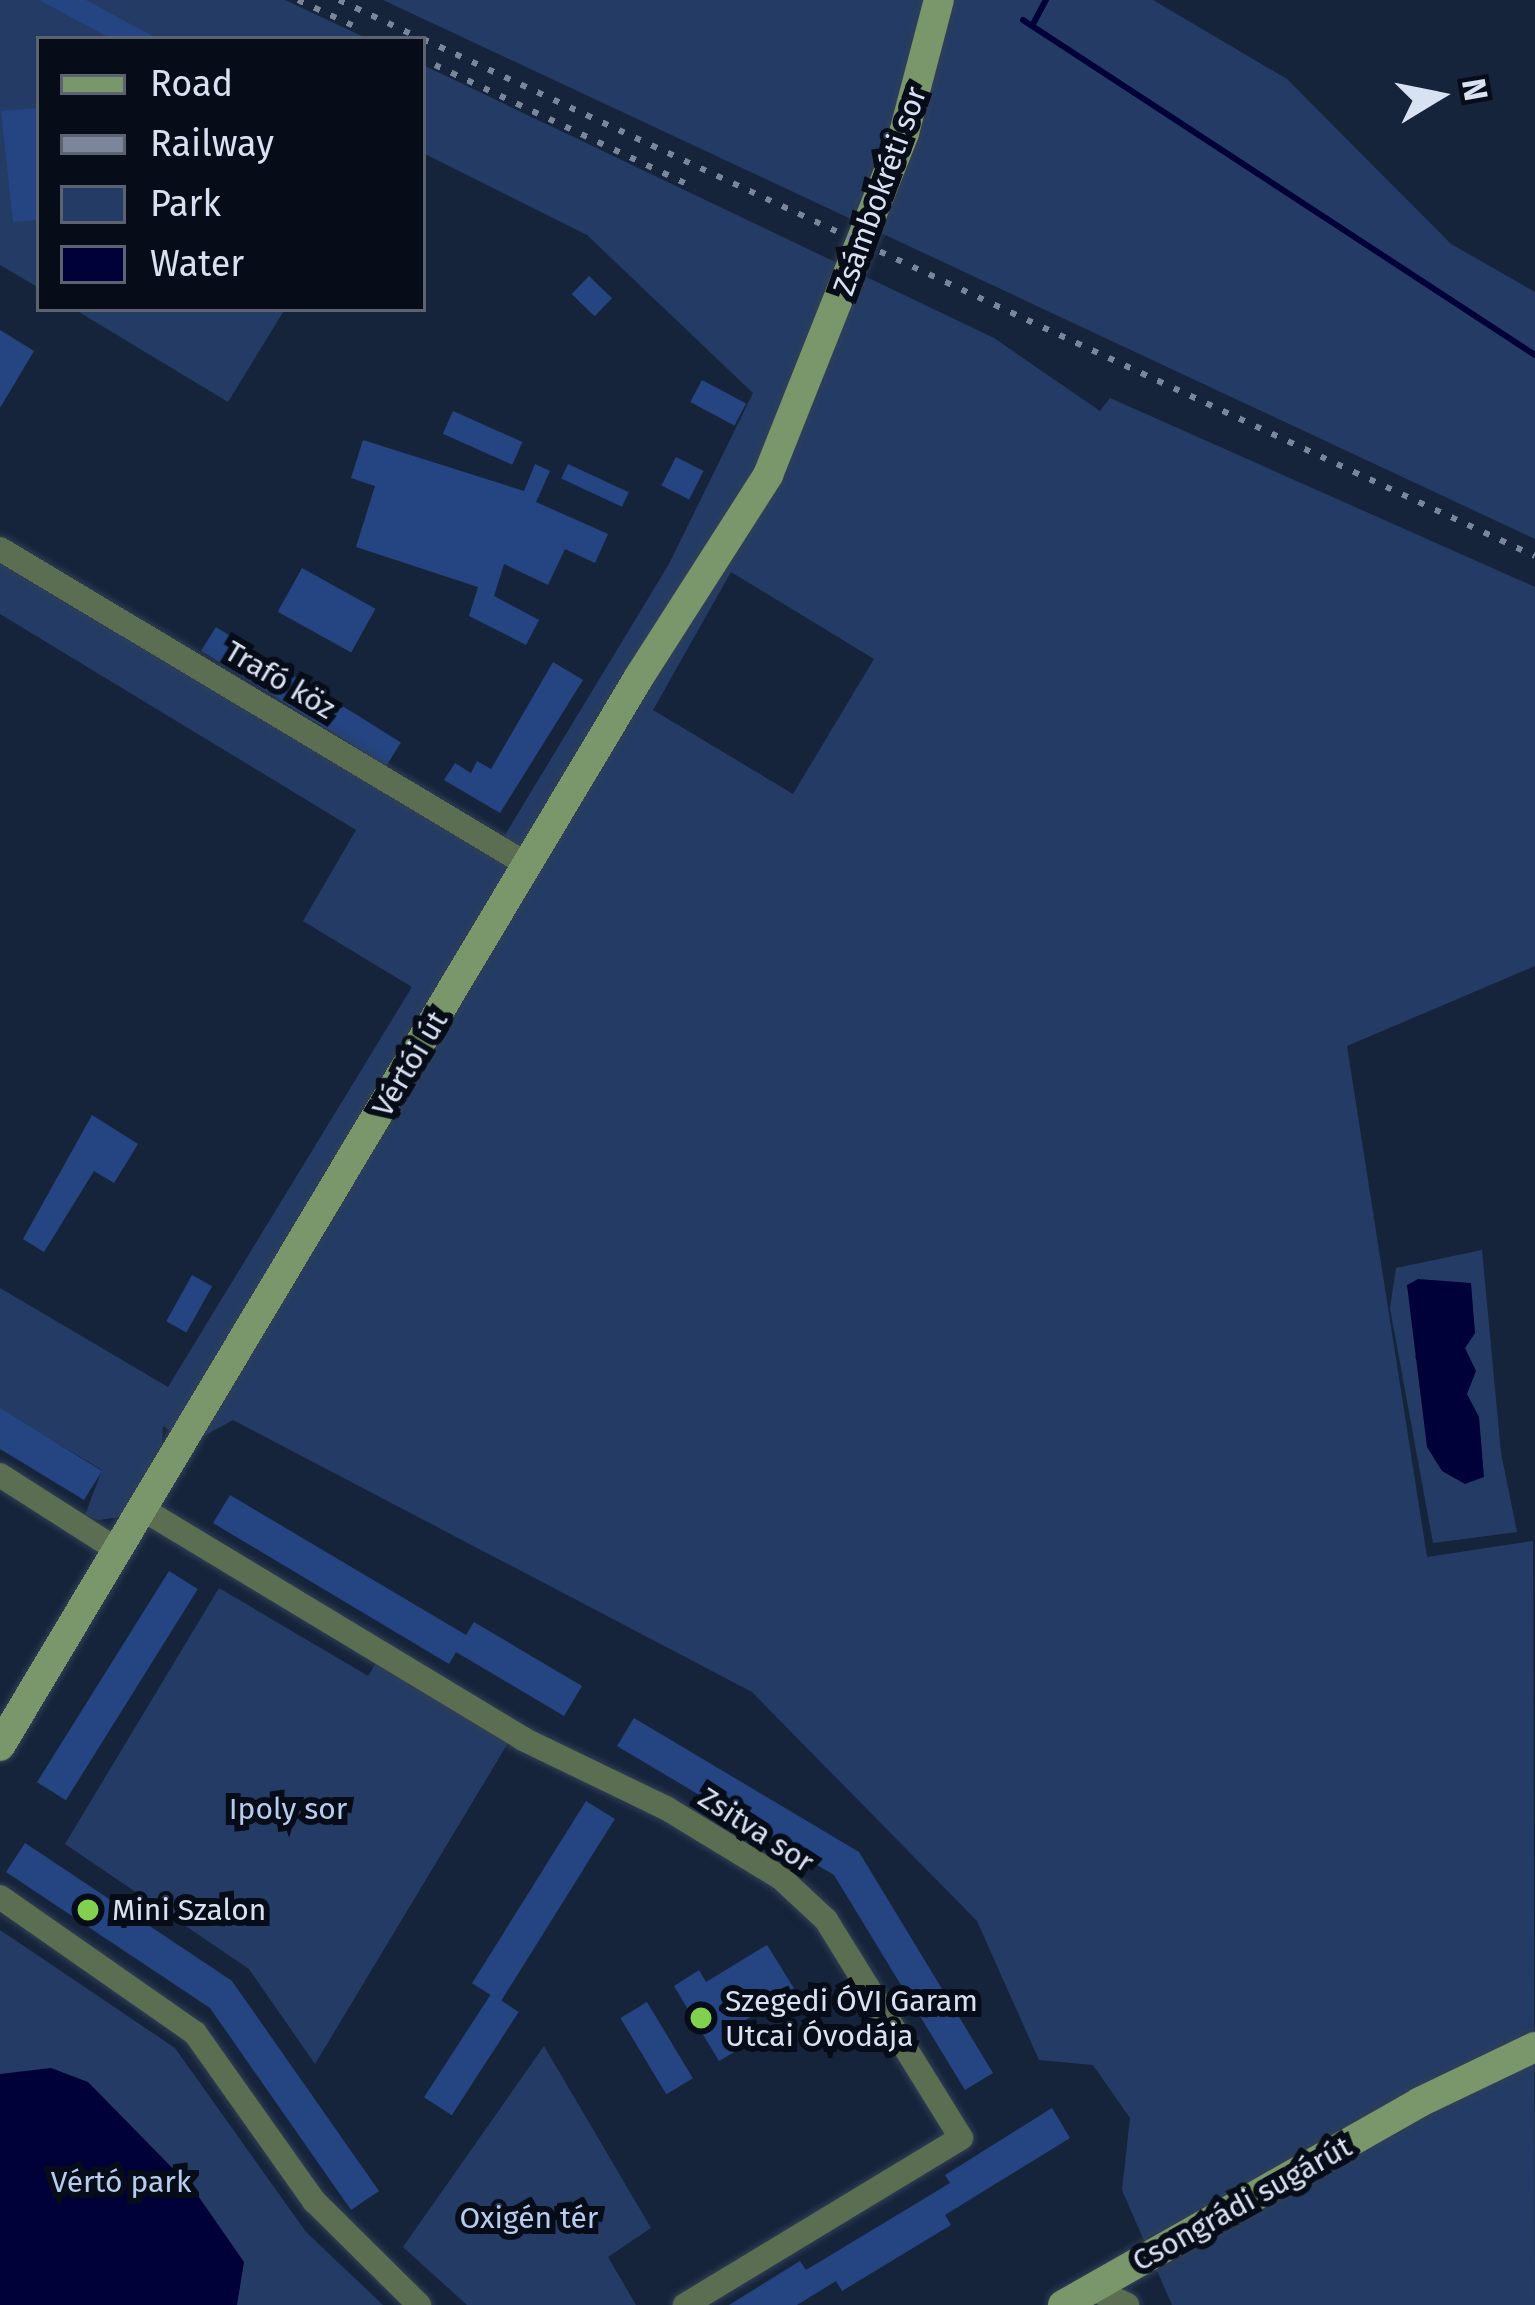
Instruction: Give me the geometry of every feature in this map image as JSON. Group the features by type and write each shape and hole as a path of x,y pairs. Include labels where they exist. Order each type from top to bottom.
{"street":[{"name":"Zsámbokréti sor","path":"810,378 920,89 939,0"},
{"name":"Vértói út","path":"0,1746 528,865 745,517 810,378"},
{"name":"Trafó köz","path":"0,549 528,865"},
{"path":"0,1475 119,1551"},
{"name":"Zsitva sor","path":"144,1510 523,1739 666,1808 781,1878 826,1920 962,2138 685,2305"},
{"path":"0,1897 195,2033 314,2201 418,2305"},
{"name":"Csongrádi sugárút","path":"1064,2305 1420,2102 1535,2047"},
{"path":"1091,2288 1127,2305"}],"green space":[{"path":"0,0 285,0 362,36 36,36 36,286 0,265"},
{"path":"383,0 1153,0 1287,79 1451,244 1535,292 1535,539"},
{"path":"426,66 994,338 1100,411 1110,398 1535,587 1535,966 1347,1046 1427,1557 1533,1541 1535,2305 1172,2305 1122,2190 1130,2118 1093,2065 1039,2060 977,1921 752,1692 233,1420 191,1443 163,1426 161,1460 120,1517 99,1520 85,1515 102,1470 0,1409 0,1288 168,1387 412,987 303,921 356,830 0,614 0,562 494,853 669,564 753,393 587,235 426,154","holes":["731,572 874,659 793,794 653,710"]},
{"path":"79,312 283,312 228,402"},
{"path":"1482,1250 1501,1453 1517,1532 1433,1543 1390,1308 1396,1268","holes":["1469,1309 1475,1333 1465,1348 1466,1394 1479,1417 1415,1358 1419,1338"]},
{"name":"Ipoly sor","path":"219,1588 368,1676 376,1663 508,1743 315,2064 249,1969 65,1844"},
{"name":"Vértó park","path":"0,1930 175,2048 306,2232 383,2305 0,2305"},
{"name":"Oxigén tér","path":"544,2046 651,2228 608,2257 636,2305 467,2305 403,2247"}],"water":[{"path":"1418,1279 1471,1283 1475,1333 1465,1348 1476,1371 1467,1394 1479,1417 1484,1477 1465,1484 1442,1471 1427,1447 1407,1285"},
{"path":"51,2068 88,2082 194,2190 244,2262 237,2305 0,2305 0,2074"}],"building":[{"path":"39,0 86,0 152,36 106,36"},
{"path":"36,108 36,220 13,222 1,111"},
{"path":"589,276 612,298 595,316 572,294"},
{"path":"0,330 34,351 0,408"},
{"path":"702,380 746,403 734,426 690,402"},
{"path":"453,411 522,442 512,465 443,434"},
{"path":"363,440 524,491 535,464 550,471 536,502 608,534 595,563 565,549 548,585 504,564 494,596 539,620 526,645 469,616 478,587 356,547 375,486 351,478"},
{"path":"676,457 704,471 689,500 661,486"},
{"path":"568,464 629,492 622,507 561,479"},
{"path":"302,568 375,609 351,652 278,612"},
{"path":"216,627 401,743 386,766 201,651"},
{"path":"553,662 583,680 500,813 444,780 455,763 471,773 477,761 491,769"},
{"path":"92,1115 138,1144 114,1183 94,1171 44,1252 23,1239"},
{"path":"192,1275 212,1286 186,1333 166,1321"},
{"path":"0,1408 102,1471 84,1500 0,1449"},
{"path":"230,1495 466,1635 474,1622 582,1686 564,1716 456,1652 449,1664 213,1523"},
{"path":"169,1571 198,1589 66,1800 37,1782"},
{"path":"634,1718 859,1852 993,2073 965,2090 834,1875 617,1746"},
{"path":"586,1801 615,1819 501,2001 472,1983"},
{"path":"25,1843 232,1981 379,2191 351,2210 210,2008 6,1872"},
{"path":"767,1945 795,1990 734,2027 745,2046 719,2061 674,1986 699,1970 706,1982"},
{"path":"491,1994 519,2012 452,2115 424,2097"},
{"path":"647,2002 693,2078 666,2094 620,2018"},
{"path":"1052,2108 1070,2138 945,2215 951,2225 842,2291 836,2281 797,2305 729,2305 800,2261 806,2270 950,2183 945,2175"}],"waterway":[{"path":"1032,26 1046,0"},
{"path":"1023,20 1535,355"}],"railway":[{"path":"298,0 358,28"},
{"path":"339,0 416,36"},
{"path":"426,40 1535,556"},
{"path":"435,65 695,188"}],"place":[{"name":"Mini Szalon","path":"88,1910"},
{"name":"Szegedi ÓVI Garam Utcai Óvodája","path":"701,2018"}]}
